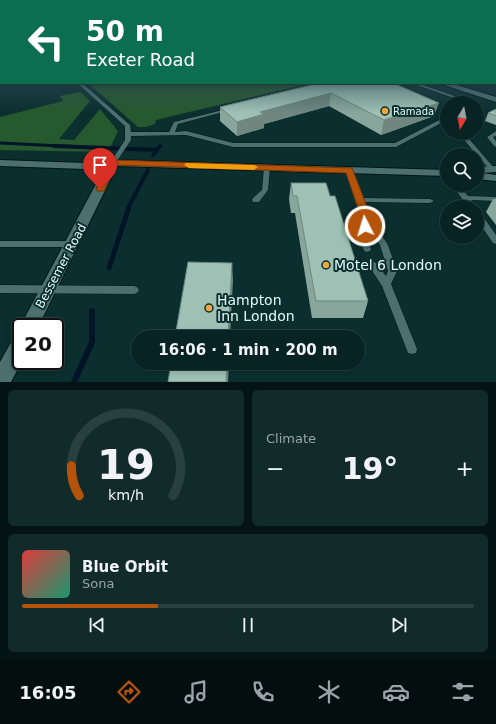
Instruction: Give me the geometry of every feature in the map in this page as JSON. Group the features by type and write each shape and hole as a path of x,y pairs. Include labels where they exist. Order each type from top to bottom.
{"street":[{"path":"445,84 496,100"},
{"path":"466,84 496,94"},
{"path":"0,155 91,158 114,163"},
{"path":"0,163 86,166 114,163 440,173"},
{"name":"Bessemer Road","path":"34,318 114,163"},
{"path":"484,171 495,172"},
{"path":"484,174 495,172"},
{"path":"0,382 12,360"}],"lane":[{"path":"79,84 128,126 128,140 114,163"},
{"path":"417,84 452,96"},
{"path":"171,134 176,123 237,107"},
{"path":"129,134 186,134 233,145 396,145 440,123"},
{"path":"496,133 490,137 496,145"},
{"path":"468,140 495,172"},
{"path":"256,200 264,190 267,168"},
{"path":"350,170 366,217 384,245 393,271 386,284"},
{"path":"461,192 466,198 496,199"},
{"path":"361,200 430,201"},
{"path":"366,217 363,235 367,249"},
{"path":"484,224 496,241"},
{"path":"0,244 73,244"},
{"path":"371,263 386,284 412,349"},
{"path":"0,289 134,290"}],"green space":[{"path":"89,84 306,84 156,120 155,124 146,127 138,127"},
{"path":"80,92 90,101 59,139 74,140 100,109 118,131 108,152 0,150 0,117 63,101 60,96"}],"building":[{"path":"316,84 395,84 439,103 384,120 331,93 260,112 264,114 237,122 220,107"},
{"path":"496,109 496,116 488,113"},
{"name":"Motel 6 London","path":"291,183 326,183 330,196 335,196 368,301 316,301 297,196 293,196"},
{"name":"Hampton Inn London","path":"188,262 232,263 228,330 176,330"},
{"path":"170,370 227,370 226,382 168,382"}],"waterway":[{"path":"0,143 82,147"},
{"path":"54,146 157,150"},
{"path":"157,150 160,146 159,147"},
{"path":"153,155 157,150"},
{"path":"128,208 148,170"},
{"path":"109,268 129,207"},
{"path":"74,382 92,342 92,311"}],"slow traffic":[{"path":"189,165 254,167"}],"place":[{"name":"Ramada","path":"385,111"},
{"name":"Motel 6 London","path":"326,265"},
{"name":"Hampton Inn London","path":"209,308"}],"route":[{"path":"100,189 114,163 350,170 366,217 365,226"}]}
